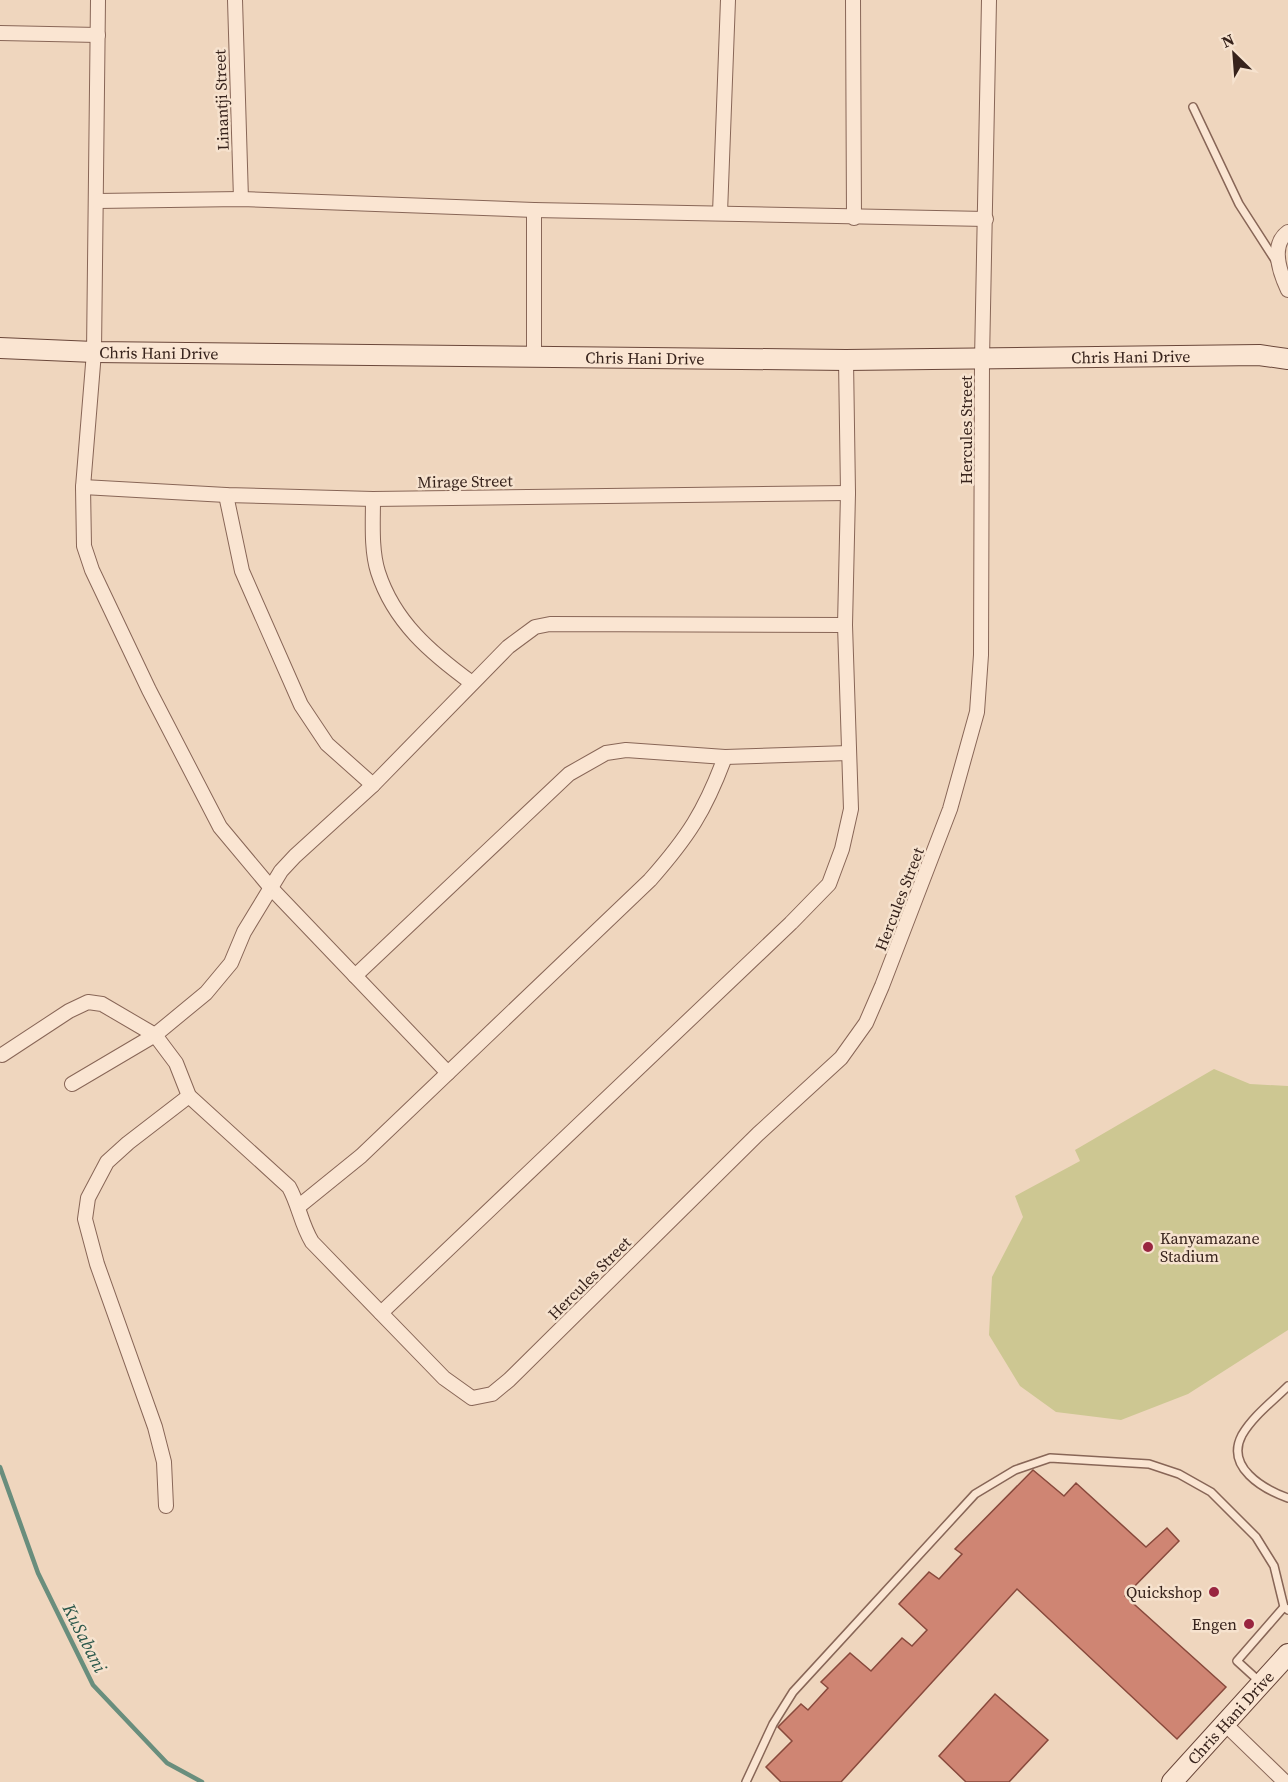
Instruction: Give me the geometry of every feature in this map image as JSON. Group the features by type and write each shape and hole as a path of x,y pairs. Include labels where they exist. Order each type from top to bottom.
{"street":[{"path":"98,0 94,352 83,487 84,546 102,593 220,827 239,853 271,888 448,1073"},
{"name":"Linantji Street","path":"235,0 241,200"},
{"path":"720,213 729,0"},
{"path":"853,0 854,218"},
{"name":"Hercules Street","path":"189,1096 281,1179 298,1207 301,1222 312,1242 458,1390 472,1398 492,1394 509,1380 750,1143 841,1058 866,1023 931,863 953,799 977,712 983,596 982,360 989,0"},
{"path":"0,33 98,35"},
{"path":"97,201 241,200 534,210 986,219"},
{"path":"534,210 534,357"},
{"path":"1288,232 1282,236 1278,250 1280,268 1288,290"},
{"name":"Chris Hani Drive","path":"0,348 94,352 846,360 1259,355 1288,359"},
{"path":"381,1313 829,884 842,849 851,809 845,625 848,493 846,360"},
{"name":"Mirage Street","path":"83,487 226,495 373,499 848,493"},
{"path":"226,495 242,571 301,705 327,744 373,785"},
{"path":"373,499 377,571 396,613 430,652 472,683"},
{"path":"72,1084 155,1035 188,1010 222,976 231,963 244,932 271,888 295,856 373,785 472,683 524,634 535,627 550,624 845,625"},
{"path":"355,976 569,774 588,761 606,753 626,750 725,757 849,753"},
{"path":"298,1207 361,1156 650,880 684,841 711,797 725,757"},
{"path":"2,1055 69,1011 88,1002 102,1004 155,1035 176,1063 189,1096 107,1162 88,1198 85,1219 97,1264 155,1427 164,1462 166,1506"},
{"name":"Chris Hani Drive","path":"1172,1782 1288,1653"},
{"path":"1225,1724 1286,1782"}],"lane":[{"path":"1193,107 1239,204 1280,268"},
{"path":"1288,1386 1242,1436 1238,1455 1245,1473 1266,1491 1288,1498"},
{"path":"746,1782 772,1724 793,1692 975,1494 1015,1470 1050,1458 1149,1464 1179,1474 1211,1492 1256,1537 1274,1566 1286,1608 1237,1661 1261,1683"}],"shaded area":[{"name":"Kanyamazane Stadium","path":"1214,1069 1250,1084 1288,1086 1288,1330 1188,1394 1121,1420 1056,1412 1020,1386 989,1335 992,1277 1023,1217 1015,1196 1080,1161 1075,1150"}],"building":[{"path":"1033,1470 1064,1496 1076,1483 1146,1547 1167,1528 1179,1541 1125,1596 1226,1687 1177,1739 1017,1589 841,1782 781,1782 766,1767 792,1741 778,1727 801,1704 808,1710 828,1688 821,1682 850,1653 871,1671 902,1638 912,1646 927,1630 899,1604 929,1572 939,1579 962,1554 955,1549"},
{"path":"995,1694 1048,1740 1009,1782 966,1782 939,1756"}],"waterway":[{"name":"KuSabani","path":"0,1467 38,1573 93,1685 167,1763 202,1782"}],"place":[{"name":"Kanyamazane Stadium","path":"1148,1247"},
{"name":"Quickshop","path":"1214,1592"},
{"name":"Engen","path":"1249,1624"}]}
